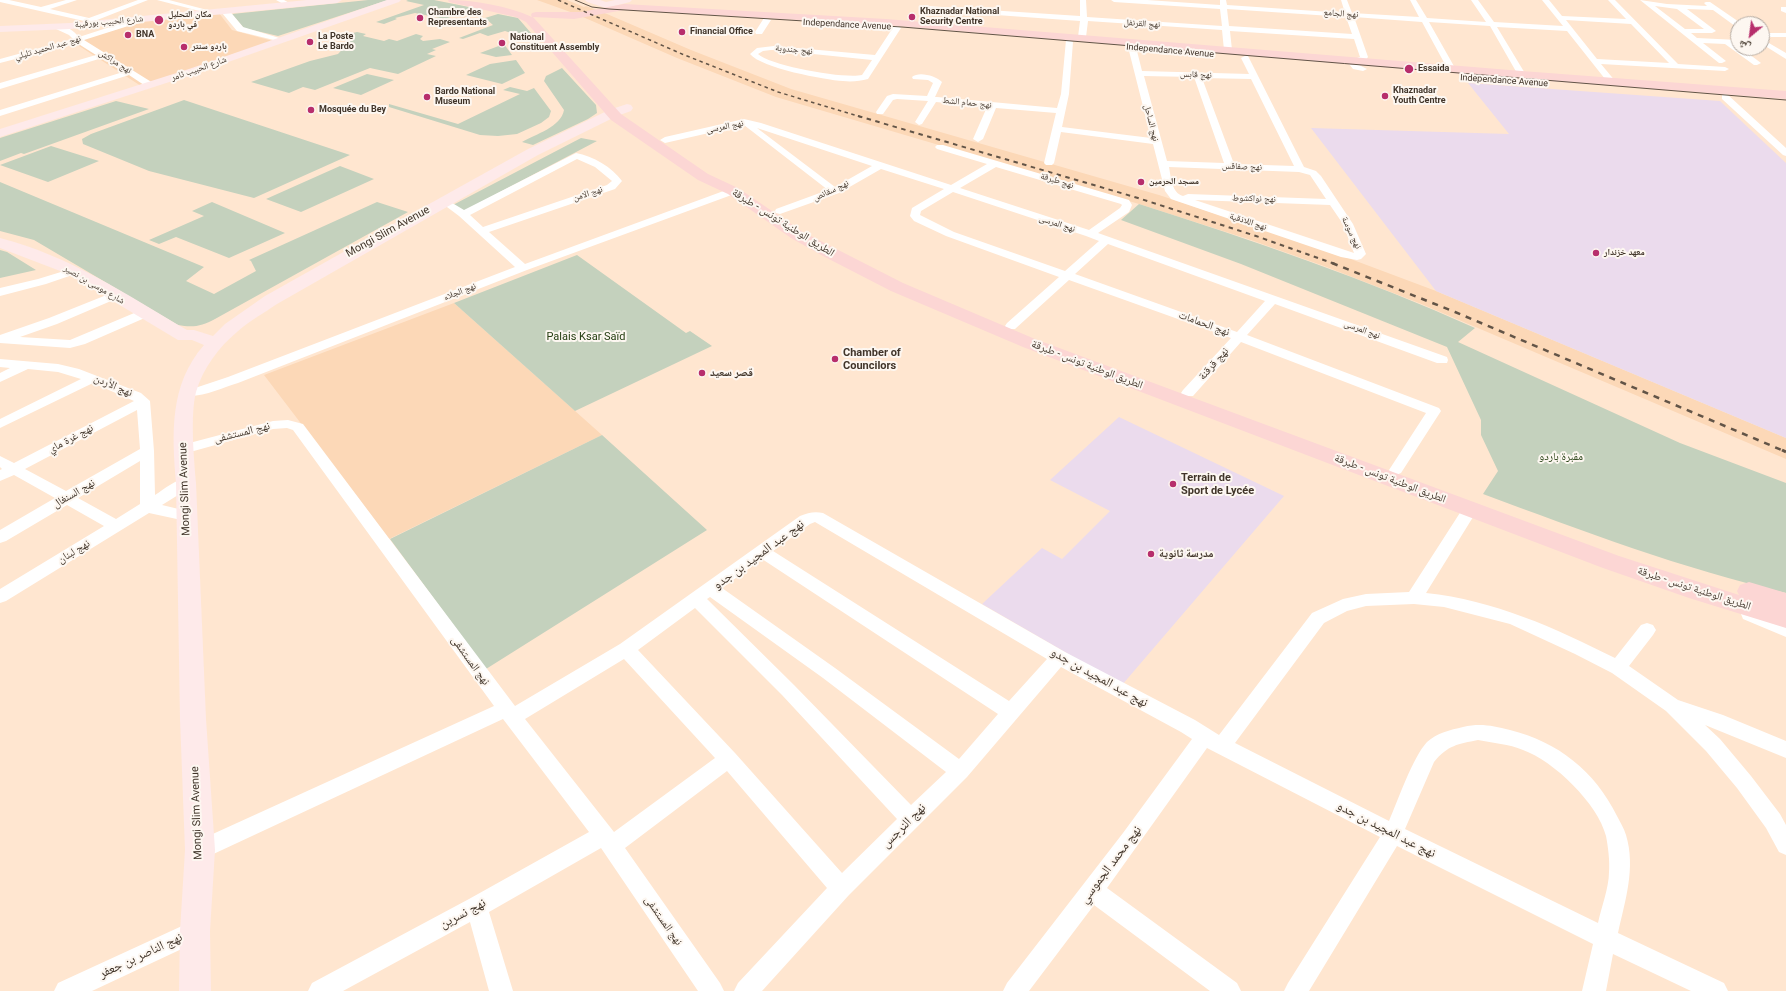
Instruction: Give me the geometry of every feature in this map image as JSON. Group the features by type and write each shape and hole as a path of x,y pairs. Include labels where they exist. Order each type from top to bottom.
{"main road":[{"name":"الطريق الوطنية تونس - طبرقة","path":"453,0 525,17 551,30 567,54 622,113 703,177 733,191 797,235 828,253 897,287 1029,343 1610,562 1698,592 1786,618"},
{"name":"الطريق الوطنية تونس - طبرقة","path":"464,0 536,15 577,52 622,113 714,173 827,239 888,272 1011,326 1396,470 1653,562 1786,602"},
{"name":"Independance Avenue","path":"536,15 575,16 598,13 615,7 624,7 886,22 1228,50 1469,79 1786,101"},
{"name":"Independance Avenue","path":"551,30 570,18 614,12 767,20 897,28 1132,47 1245,58 1361,65 1451,68 1522,75 1786,95"}],"street":[{"path":"0,0 86,22 145,0"},
{"path":"40,10 74,0"},
{"path":"160,0 174,1 210,12"},
{"path":"279,0 289,5"},
{"name":"شارع الحبيب بورقيبة","path":"0,29 59,27 86,22 141,19 332,0"},
{"name":"شارع الحبيب ثامر","path":"0,133 150,85 396,0"},
{"path":"590,0 606,4 613,4 627,0"},
{"path":"1082,38 1084,20 1083,0"},
{"name":"نهج الجامع","path":"1114,0 1223,4 1350,15 1568,30"},
{"path":"1344,0 1364,57 1361,65"},
{"path":"1413,0 1451,68"},
{"path":"1474,0 1492,24 1522,75"},
{"path":"1545,0 1612,82"},
{"path":"1611,0 1676,66"},
{"path":"1704,0 1730,18"},
{"path":"1644,1 1678,6 1716,8"},
{"path":"1595,61 1676,66 1723,65 1695,40 1644,1"},
{"path":"1223,4 1224,29 1228,50"},
{"path":"1678,6 1712,31 1682,31"},
{"name":"نهج القرنفل","path":"927,8 1084,20 1357,37"},
{"path":"225,11 240,28 282,40"},
{"path":"1560,18 1633,22"},
{"name":"نهج عبد الحميد تليلي","path":"0,62 78,40 141,19"},
{"path":"759,32 767,20"},
{"name":"نهج مراكش","path":"59,27 72,33 78,40 150,85"},
{"path":"1706,27 1730,28"},
{"name":"نهج جندوبة","path":"878,58 774,48 760,50 755,53 758,58 781,67 853,79 865,77 878,58 897,28"},
{"path":"1770,35 1786,35"},
{"path":"1695,40 1728,42 1757,63"},
{"path":"1049,163 1062,111 1069,42"},
{"name":"نهج الساحل","path":"1132,47 1155,141 1170,191 1175,197"},
{"path":"1770,47 1786,57"},
{"path":"0,86 104,55"},
{"path":"1245,58 1300,169"},
{"path":"0,113 130,72"},
{"name":"نهج قابس","path":"1139,73 1254,77"},
{"path":"1197,75 1230,166"},
{"path":"831,84 840,77"},
{"path":"916,77 930,78 938,82 932,99 919,122"},
{"name":"نهج حمام الشط","path":"880,112 888,99 893,96 992,106 1062,111"},
{"path":"1725,96 1786,153"},
{"path":"978,139 992,106"},
{"name":"Mongi Slim Avenue","path":"195,991 195,930 200,850 193,719 186,483 182,449 184,407 187,392 196,370 210,349 231,328 303,281 444,201 513,164 540,154 622,113"},
{"path":"744,122 770,143 835,190"},
{"name":"نهج المرسى","path":"665,140 744,122 758,125 1090,234 1442,360"},
{"path":"1058,129 1155,141"},
{"path":"770,143 793,136"},
{"path":"1771,140 1786,142"},
{"name":"نهج طبرقة","path":"940,147 1125,202 1126,205 1124,210 1090,234"},
{"name":"نهج الامن","path":"463,214 576,156 584,157 608,172 617,181 611,187 481,230"},
{"path":"951,188 996,163"},
{"name":"نهج صفاقس","path":"1163,164 1300,169 1313,174 1318,178"},
{"name":"نهج سقانص","path":"780,212 835,190 880,165"},
{"name":"نهج سوسة","path":"1318,178 1348,224 1360,254 1357,257 1352,257 1322,247"},
{"name":"نهج الحمامات","path":"951,188 916,210 915,216 918,219 950,234 1239,337 1434,411 1396,470"},
{"name":"نهج الجلاء","path":"187,392 199,391 233,380 523,268 733,191"},
{"name":"نهج نواكشوط","path":"1175,197 1334,202"},
{"name":"نهج اللاذقية","path":"1175,197 1322,247"},
{"path":"444,201 463,214 523,268"},
{"path":"1011,326 1106,240"},
{"name":"شارع موسى بن نصير","path":"0,243 15,247 74,271 143,314 189,336 183,341 190,348 210,349"},
{"path":"0,292 42,282 74,271"},
{"path":"1,340 114,296"},
{"name":"نهج قرقنة","path":"1188,393 1273,299"},
{"path":"1,340 70,344 81,341 143,314"},
{"path":"189,336 213,333 231,328"},
{"name":"نهج الأردن","path":"0,363 58,368 94,378 136,396 143,402 147,451 148,507"},
{"path":"0,378 27,365"},
{"path":"0,424 94,378"},
{"name":"نهج غرة ماي","path":"0,476 143,402"},
{"name":"نهج المستشفى","path":"182,449 273,425 288,424 298,427 509,713 608,841 712,991"},
{"name":"نهج السنغال","path":"0,537 147,451"},
{"path":"0,461 117,526"},
{"name":"نهج لبنان","path":"0,597 186,483"},
{"path":"148,507 186,516"},
{"path":"1414,598 1470,509"},
{"name":"نهج عبد المجيد بن جدو","path":"200,850 509,713 626,649 812,516 818,517 1059,657 1188,726 1204,737 1604,940 1716,991"},
{"path":"762,552 1010,712"},
{"path":"1698,592 1786,630"},
{"path":"704,594 829,672 960,771"},
{"path":"704,594 788,690 911,819"},
{"path":"1222,746 1318,618 1343,605 1366,600 1414,598 1444,601 1481,609 1515,619 1581,649 1618,668 1673,706 1713,745 1744,782 1773,821 1786,845"},
{"path":"1618,668 1647,630"},
{"path":"626,649 728,759 841,888"},
{"name":"نهج النرجس","path":"746,991 841,888 960,771 1059,657"},
{"path":"1673,706 1716,721 1786,750"},
{"path":"1296,991 1393,834 1427,757 1435,747 1449,738 1478,732 1526,742 1548,752 1572,770 1591,790 1605,812 1616,835 1620,873 1604,940 1594,991"},
{"name":"نهج محمد الجموسي","path":"1014,991 1130,840 1204,737"},
{"name":"نهج نسرين","path":"320,991 477,907 608,841 728,759"},
{"path":"1092,890 1229,991"},
{"path":"477,907 501,991"},
{"name":"نهج الناصر بن جعفر","path":"66,991 195,930"}],"shaded area":[{"path":"537,0 567,0 584,7 586,6 691,50 791,89 1159,195 1340,255 1436,291 1786,438 1786,459 1419,303 1324,266 1248,239 1139,204 776,97 677,58 576,14"},
{"name":"باردو سنتر","path":"219,13 232,30 273,41 141,86 73,42 147,20"},
{"name":"معهد خزندار","path":"1468,83 1720,101 1786,163 1786,438 1436,291 1311,128 1509,134"},
{"path":"454,303 602,435 389,539 264,375"},
{"name":"مدرسة ثانوية","path":"1119,417 1284,496 1122,685 982,604 1042,548 1062,559 1110,511 1050,480"}],"green space":[{"path":"368,0 388,0 278,36 244,28 232,14"},
{"path":"434,0 479,9 479,11 475,16 462,13 445,19 415,13 395,18 397,19 384,24 376,22 424,5 406,1"},
{"path":"498,14 518,18 531,33 511,33 505,31 488,36 480,33 463,39 459,38 493,25 485,18"},
{"path":"357,32 366,34 363,36 384,41 389,39 397,41 416,34 423,36 420,39 423,41 440,39 450,42 432,49 436,50 427,54 436,56 398,74 370,68 315,90 303,87 289,93 251,82 310,61 338,54 352,39 353,33"},
{"path":"504,44 512,55 496,57 480,53"},
{"path":"516,60 525,73 502,84 466,75 490,64"},
{"path":"562,68 596,105 597,113 588,119 533,145 522,142 541,133 558,121 562,116 564,110 544,81 546,76"},
{"path":"367,74 394,80 361,95 333,88"},
{"path":"510,87 527,91 534,88 551,111 549,117 541,123 517,134 498,136 480,135 389,107 389,104 458,124 520,94 503,90"},
{"path":"184,100 350,155 254,198 149,171 83,144 82,139 91,134"},
{"path":"116,101 149,109 24,154 21,153 0,161 0,138"},
{"path":"581,138 597,141 462,212 451,206"},
{"path":"51,146 99,161 48,182 0,165"},
{"path":"340,166 374,179 301,212 266,199"},
{"path":"0,182 204,267 186,281 214,294 256,271 249,260 377,202 408,212 215,319 202,325 188,326 178,325 34,240 0,231"},
{"path":"212,202 285,233 229,258 176,237 159,244 149,240 204,216 192,211"},
{"name":"مقبرة باردو","path":"1139,204 1309,261 1434,310 1475,328 1458,342 1680,443 1786,483 1786,593 1709,573 1671,561 1483,494 1498,471 1481,435 1481,420 1447,347 1241,264 1121,220"},
{"path":"0,250 7,252 36,270 0,278"},
{"name":"Palais Ksar Saïd","path":"577,255 686,333 690,331 712,346 575,411 454,303"},
{"path":"602,435 707,530 486,669 390,539"}],"tram line":[{"path":"575,0 592,7 609,9 902,27 1786,100"}],"railway":[{"path":"558,0 682,54 778,92 861,117"},
{"path":"858,116 1138,198 1256,236 1335,264"},
{"path":"1332,263 1455,312 1784,451"}],"place":[{"name":"Khaznadar National Security Centre","path":"912,17"},
{"name":"Chambre des Representants","path":"420,18"},
{"name":"مكان التحليل في باردو","path":"159,20"},
{"name":"Financial Office","path":"682,32"},
{"name":"BNA","path":"128,35"},
{"name":"La Poste Le Bardo","path":"310,42"},
{"name":"National Constituent Assembly","path":"502,43"},
{"name":"باردو سنتر","path":"184,47"},
{"name":"Essaida","path":"1409,69"},
{"name":"Khaznadar Youth Centre","path":"1385,96"},
{"name":"Bardo National Museum","path":"427,97"},
{"name":"Mosquée du Bey","path":"311,110"},
{"name":"مسجد الحرمين","path":"1141,182"},
{"name":"معهد خزندار","path":"1596,253"},
{"name":"Chamber of Councilors","path":"835,359"},
{"name":"قصر سعيد","path":"702,373"},
{"name":"Terrain de Sport de Lycée","path":"1173,484"},
{"name":"مدرسة ثانوية","path":"1151,554"}]}
